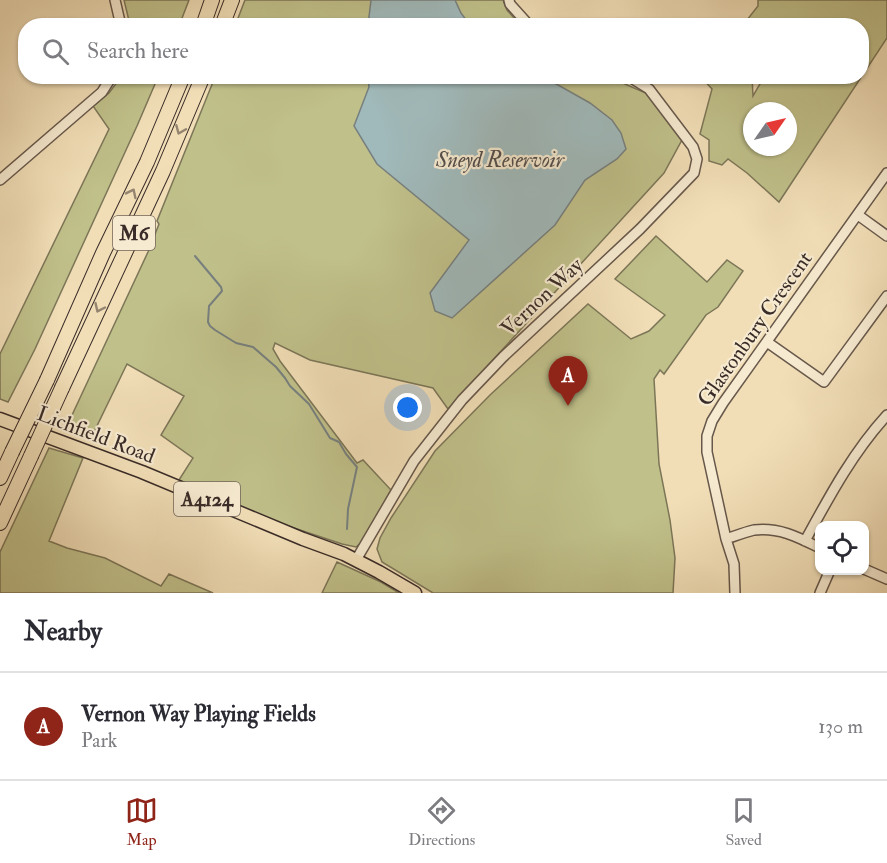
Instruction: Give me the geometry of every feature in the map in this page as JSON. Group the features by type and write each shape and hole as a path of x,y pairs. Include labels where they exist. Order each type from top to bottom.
{"highway":[{"path":"206,18 212,0"},
{"path":"225,18 232,0"},
{"name":"M6","path":"0,478 147,162 180,84"},
{"name":"M6","path":"0,523 163,171 200,84"}],"main road":[{"name":"Lichfield Road","path":"0,419 142,472 350,557"},
{"name":"A4124","path":"350,557 415,593"}],"street":[{"path":"115,0 119,18"},
{"path":"509,0 523,18"},
{"path":"0,180 102,92 107,84"},
{"name":"Vernon Way","path":"350,557 414,461 462,400 503,357 640,229 694,173 697,159 693,147 649,89 641,84"},
{"name":"Glastonbury Crescent","path":"735,593 734,564 707,452 707,436 712,421 887,173"},
{"path":"858,214 887,236"},
{"path":"767,342 824,381 887,296"},
{"path":"805,541 838,481 858,451 887,415"},
{"path":"726,538 753,530 777,530 815,546"},
{"path":"869,571 887,579"},
{"path":"820,593 828,575"}],"green space":[{"path":"124,0 189,0 182,18 128,18"},
{"path":"245,0 503,0 514,18 238,18"},
{"path":"758,0 887,0 887,38 869,65 869,18 749,18 758,6"},
{"path":"116,84 155,84 35,349 8,402 0,399 0,354 109,129 93,106"},
{"path":"212,84 625,84 648,94 683,138 664,173 448,409 433,388 310,360 275,343 273,349 280,361 357,463 363,460 391,490 363,541 356,547 255,515 179,480 193,458 161,435 184,396 127,364 92,436 66,428 148,252 159,224 157,221"},
{"path":"707,84 752,84 753,96 760,84 857,84 779,202 728,159 722,165 709,161 709,140 700,134 712,89"},
{"path":"656,236 707,282 727,260 743,271 718,307 706,315 664,374 660,370 654,379 659,464 675,558 673,593 433,593 382,562 377,549 380,538 435,451 490,395 588,304 631,339 649,331 665,315 615,279"},
{"path":"49,448 83,458 49,541 105,558 161,586 169,574 213,593 0,593 0,552"},
{"path":"337,562 381,582 399,593 322,593"}],"water":[{"path":"371,0 455,0 465,18 369,18"},
{"name":"Sneyd Reservoir","path":"369,84 556,84 590,103 612,120 621,133 626,149 617,159 585,180 555,225 452,318 435,311 430,293 469,240 377,164 354,126"}],"waterway":[{"path":"195,256 222,291 209,306 210,326 236,343 253,347 276,367 290,386 309,404 330,438 339,442 357,467 348,509 347,529"}],"place":[{"name":"Vernon Way Playing Fields","path":"568,406"}]}
